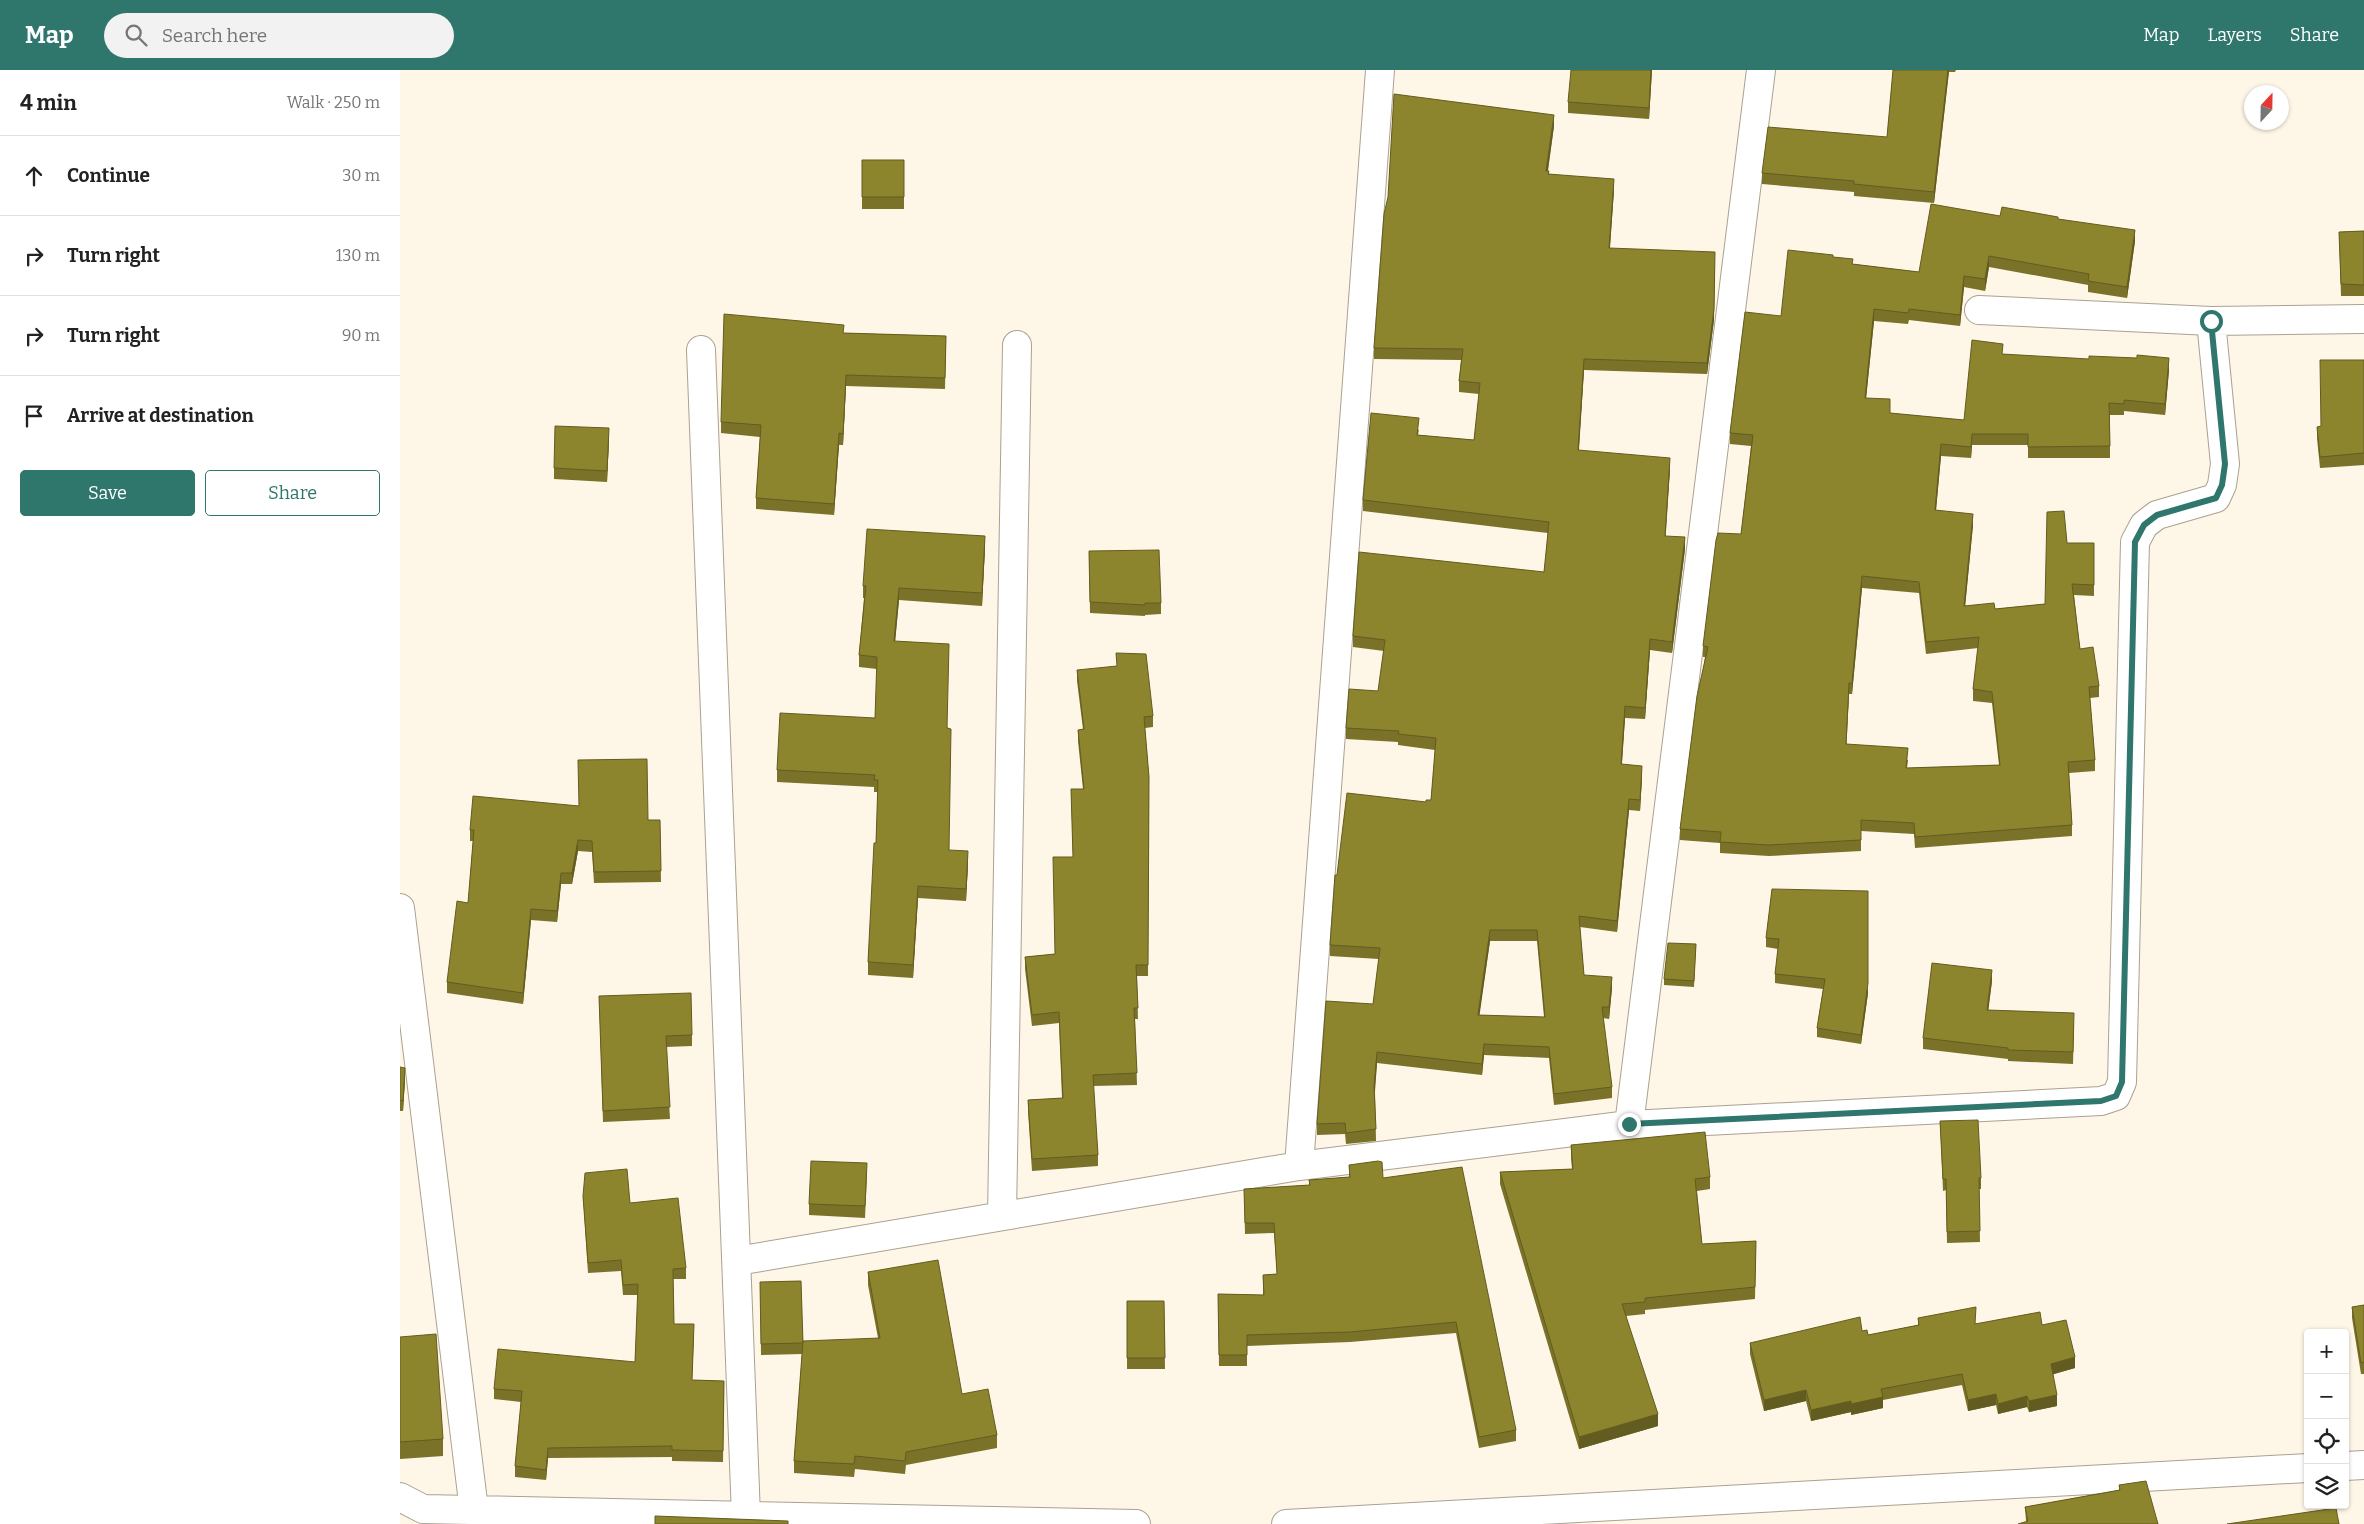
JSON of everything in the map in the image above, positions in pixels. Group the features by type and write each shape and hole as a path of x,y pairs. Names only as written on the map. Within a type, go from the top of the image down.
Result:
{"street":[{"path":"1299,1166 1380,70"},
{"path":"1629,1124 1760,70"},
{"path":"1979,310 2211,321 2364,319"},
{"path":"737,1261 1299,1166 1629,1124 2101,1101 2116,1096 2122,1082 2135,542 2144,525 2157,515 2216,498 2222,485 2225,464 2211,321"},
{"path":"1002,1216 1017,344"},
{"path":"701,350 746,1516"},
{"path":"400,908 474,1510"},
{"path":"2349,1466 2364,1465"},
{"path":"1286,1524 2304,1468"},
{"path":"400,1497 423,1509 1136,1524"}],"building":[{"path":"1571,70 1651,70 1649,108 1568,102"},
{"path":"1893,70 1948,70 1934,192 1854,184 1854,181 1762,173 1768,127 1887,137"},
{"path":"1394,94 1554,115 1546,171 1549,171 1548,174 1614,179 1609,248 1715,252 1714,309 1707,363 1584,359 1578,450 1670,458 1665,536 1685,537 1672,642 1650,639 1645,708 1625,706 1621,764 1642,766 1640,800 1629,799 1617,921 1579,916 1584,975 1612,977 1609,1007 1602,1007 1612,1087 1554,1094 1549,1047 1484,1044 1482,1064 1377,1052 1374,1086 1376,1129 1346,1133 1345,1123 1317,1124 1326,1001 1373,1004 1380,948 1330,945 1335,875 1337,875 1347,793 1426,802 1426,800 1431,800 1436,738 1398,734 1399,731 1346,728 1349,689 1378,691 1385,640 1353,636 1359,552 1544,572 1549,522 1363,500 1371,413 1419,418 1417,435 1474,440 1480,383 1459,381 1463,349 1374,348 1384,214 1388,197","holes":["1490,930 1537,930 1545,1017 1478,1015"]},
{"path":"862,160 904,160 904,197 862,197"},
{"path":"1931,204 2000,216 2002,207 2058,217 2058,219 2135,230 2127,287 2088,281 2089,274 1989,256 1985,279 1964,276 1960,315 1909,309 1908,313 1874,309 1865,398 1890,399 1890,413 1964,420 1972,340 2003,344 2002,354 2089,359 2089,356 2137,358 2137,355 2169,358 2165,404 2124,400 2124,404 2109,403 2110,446 2028,447 2028,434 1972,434 1971,447 1941,444 1935,510 1973,514 1964,606 1994,603 1995,609 2045,604 2047,512 2064,511 2067,543 2094,543 2094,585 2072,584 2080,649 2093,647 2099,686 2089,687 2095,760 2068,762 2072,825 1915,837 1914,823 1861,820 1861,840 1769,845 1720,842 1721,832 1680,829 1697,696 1708,647 1703,646 1716,540 1718,533 1741,534 1753,435 1730,433 1745,312 1781,316 1788,250 1853,259 1852,264 1919,272","holes":["1862,576 1919,582 1926,642 1979,637 1973,689 1992,692 2000,765 1906,768 1908,748 1846,744 1849,683 1852,683"]},
{"path":"2364,231 2364,285 2341,284 2339,232"},
{"path":"724,314 844,325 843,333 946,336 945,378 846,375 843,434 839,433 834,504 756,498 761,425 721,422"},
{"path":"2320,360 2364,360 2364,453 2320,457 2317,427 2321,426"},
{"path":"555,426 609,428 607,471 554,468"},
{"path":"867,529 985,536 982,593 899,588 894,641 949,644 947,728 951,729 949,850 968,851 966,889 918,886 913,965 868,962 874,843 876,843 878,780 874,780 875,775 777,770 780,713 875,718 877,657 859,655 866,586 863,586"},
{"path":"1159,550 1161,603 1145,603 1145,605 1090,602 1089,551"},
{"path":"1116,653 1146,654 1153,716 1144,717 1149,777 1148,965 1136,965 1138,1008 1134,1008 1137,1073 1093,1075 1098,1155 1032,1159 1028,1100 1063,1098 1059,1012 1032,1015 1025,957 1055,954 1053,857 1073,857 1071,789 1084,789 1078,730 1084,729 1077,670 1117,666"},
{"path":"647,759 648,820 660,820 661,871 594,872 592,841 578,840 572,873 561,873 557,911 531,909 523,993 447,982 457,901 468,903 474,830 470,830 473,796 579,806 578,760"},
{"path":"1772,889 1868,891 1868,983 1861,1035 1817,1028 1825,979 1775,974 1779,939 1766,938"},
{"path":"1668,943 1696,944 1694,981 1664,979"},
{"path":"1932,963 1992,970 1987,1010 2074,1013 2073,1052 2008,1050 2008,1048 1923,1038"},
{"path":"691,993 692,1035 666,1036 670,1107 603,1111 599,996"},
{"path":"400,1067 405,1068 403,1101 400,1100"},
{"path":"1978,1120 1981,1178 1979,1178 1980,1231 1947,1232 1946,1179 1943,1179 1940,1121"},
{"path":"1705,1132 1710,1177 1695,1179 1702,1244 1756,1241 1755,1287 1645,1298 1645,1302 1622,1304 1658,1414 1579,1437 1500,1172 1573,1169 1571,1145"},
{"path":"811,1161 867,1163 865,1206 809,1204"},
{"path":"1382,1162 1383,1178 1462,1167 1516,1430 1479,1437 1456,1322 1350,1332 1247,1335 1247,1355 1219,1355 1218,1294 1264,1295 1263,1275 1277,1274 1274,1223 1245,1223 1244,1189 1310,1185 1309,1180 1350,1177 1349,1165"},
{"path":"627,1169 630,1203 678,1198 686,1268 673,1269 674,1324 694,1324 692,1380 724,1381 723,1451 672,1450 672,1446 548,1448 546,1470 515,1466 522,1391 494,1389 498,1349 635,1362 638,1284 623,1285 621,1260 588,1263 583,1196 585,1173"},
{"path":"938,1260 962,1394 988,1389 997,1435 906,1452 905,1461 855,1456 854,1464 794,1461 803,1341 880,1338 868,1272"},
{"path":"801,1281 803,1343 761,1344 760,1282"},
{"path":"1127,1301 1164,1301 1165,1358 1127,1358"},
{"path":"2364,1305 2364,1362 2361,1363 2352,1307"},
{"path":"1976,1307 1975,1324 2040,1312 2042,1325 2066,1320 2075,1357 2051,1364 2057,1395 2029,1401 2027,1396 1998,1404 1996,1394 1968,1400 1962,1374 1881,1389 1883,1397 1851,1404 1851,1401 1811,1410 1806,1390 1764,1400 1750,1343 1860,1317 1862,1331 1867,1330 1868,1335 1919,1325 1918,1318"},
{"path":"436,1334 443,1439 400,1442 400,1337"},
{"path":"2146,1481 2158,1524 2018,1524 2028,1521 2025,1507 2120,1490 2119,1485"},
{"path":"2336,1509 2339,1524 2227,1524"},
{"path":"655,1516 788,1521 788,1524 655,1524"}],"route":[{"path":"1629,1124 2101,1101 2116,1096 2122,1082 2135,542 2144,525 2157,515 2216,498 2222,485 2225,464 2211,321"}]}
